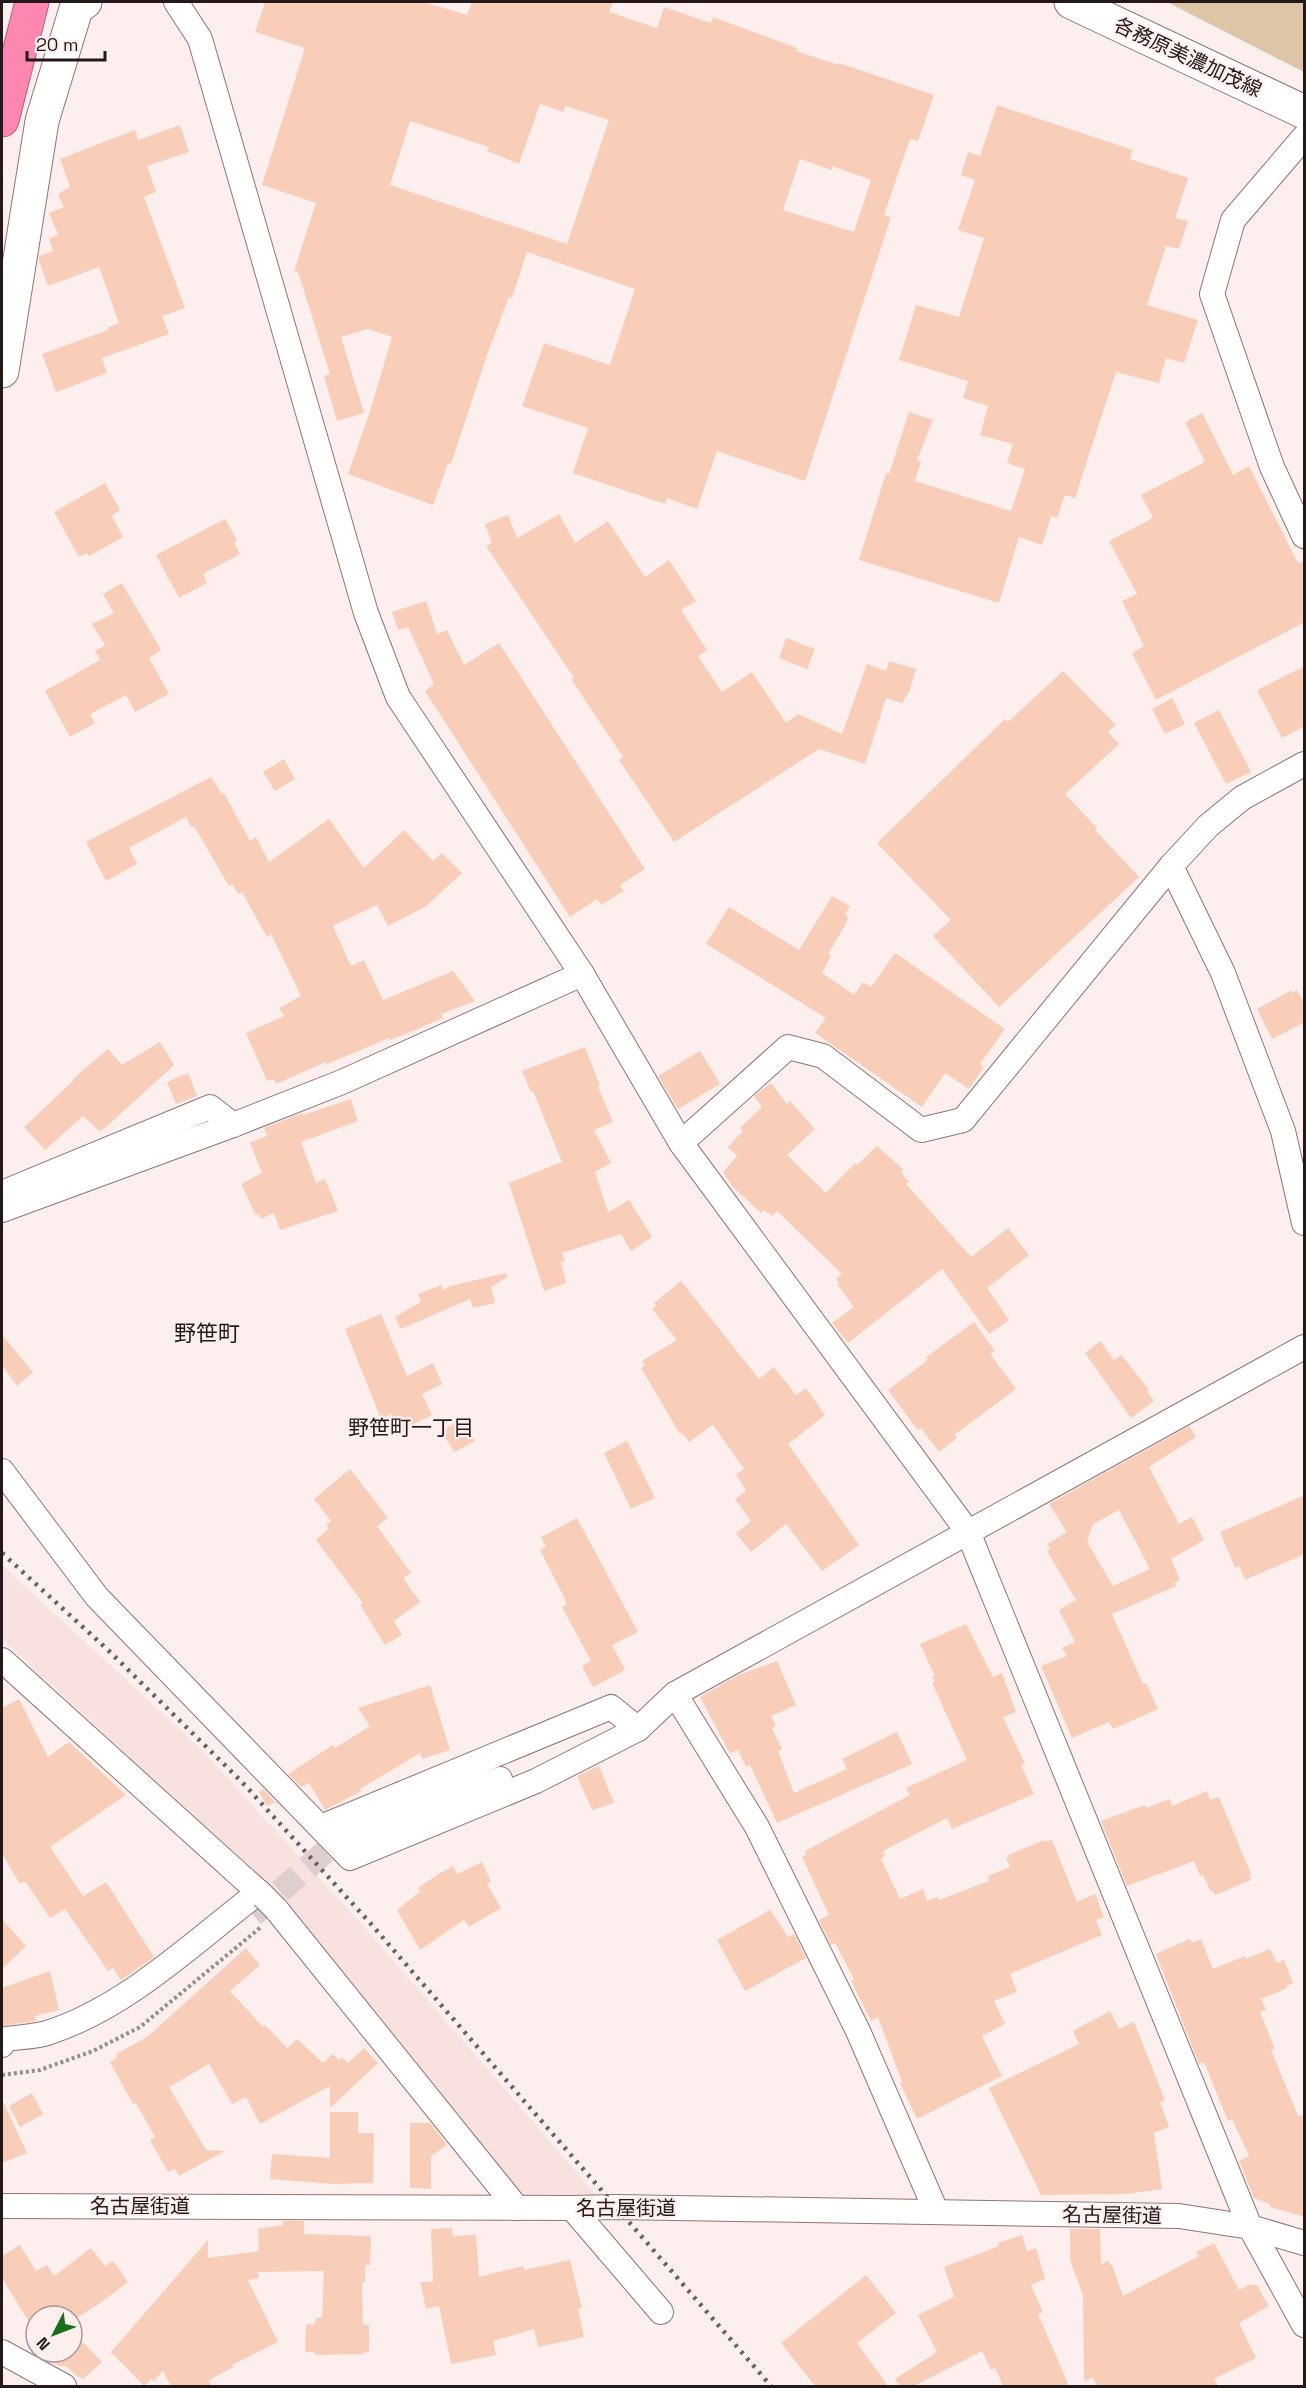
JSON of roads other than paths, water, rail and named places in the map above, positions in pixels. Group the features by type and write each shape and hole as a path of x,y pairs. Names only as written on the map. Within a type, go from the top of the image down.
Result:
{"highway":[{"path":"2,120 32,2"}],"street":[{"path":"2,371 42,121 76,9 85,2"},
{"path":"176,2 200,39 366,613 398,697 582,974 681,1143 968,1532 1250,2227 1305,2325"},
{"name":"各務原美濃加茂線","path":"1071,2 1305,112"},
{"path":"1305,137 1233,220 1212,294 1272,467 1305,536"},
{"path":"681,1143 788,1047 823,1056 921,1130 963,1120 1171,867 1208,826 1242,798 1305,764"},
{"path":"1171,867 1223,973 1279,1120 1305,1223"},
{"path":"2,1210 233,1125 342,1082 582,974"},
{"path":"2,1193 210,1107 233,1125"},
{"path":"2,1471 97,1597 331,1832 350,1858 536,1781 638,1729 675,1694 1305,1347"},
{"path":"2,1660 262,1903 517,2208"},
{"path":"675,1694 757,1827 858,2031 936,2211"},
{"path":"331,1832 611,1707 638,1729"},
{"path":"2,2045 6,2039 45,2033 92,2015 262,1903"},
{"path":"2,2060 91,2029 134,2004 262,1903"},
{"name":"名古屋街道","path":"2,2206 615,2207 1179,2217 1250,2227 1305,2243"},
{"path":"572,2208 661,2312"},
{"path":"2,2352 64,2386"}],"tunnel":[{"path":"253,1915 341,1838"}],"railway":[{"path":"2,1553 109,1651 242,1782 371,1924 771,2386"}],"district":[{"name":"野笹町","path":"207,1333"},
{"name":"野笹町一丁目","path":"411,1428"}]}
